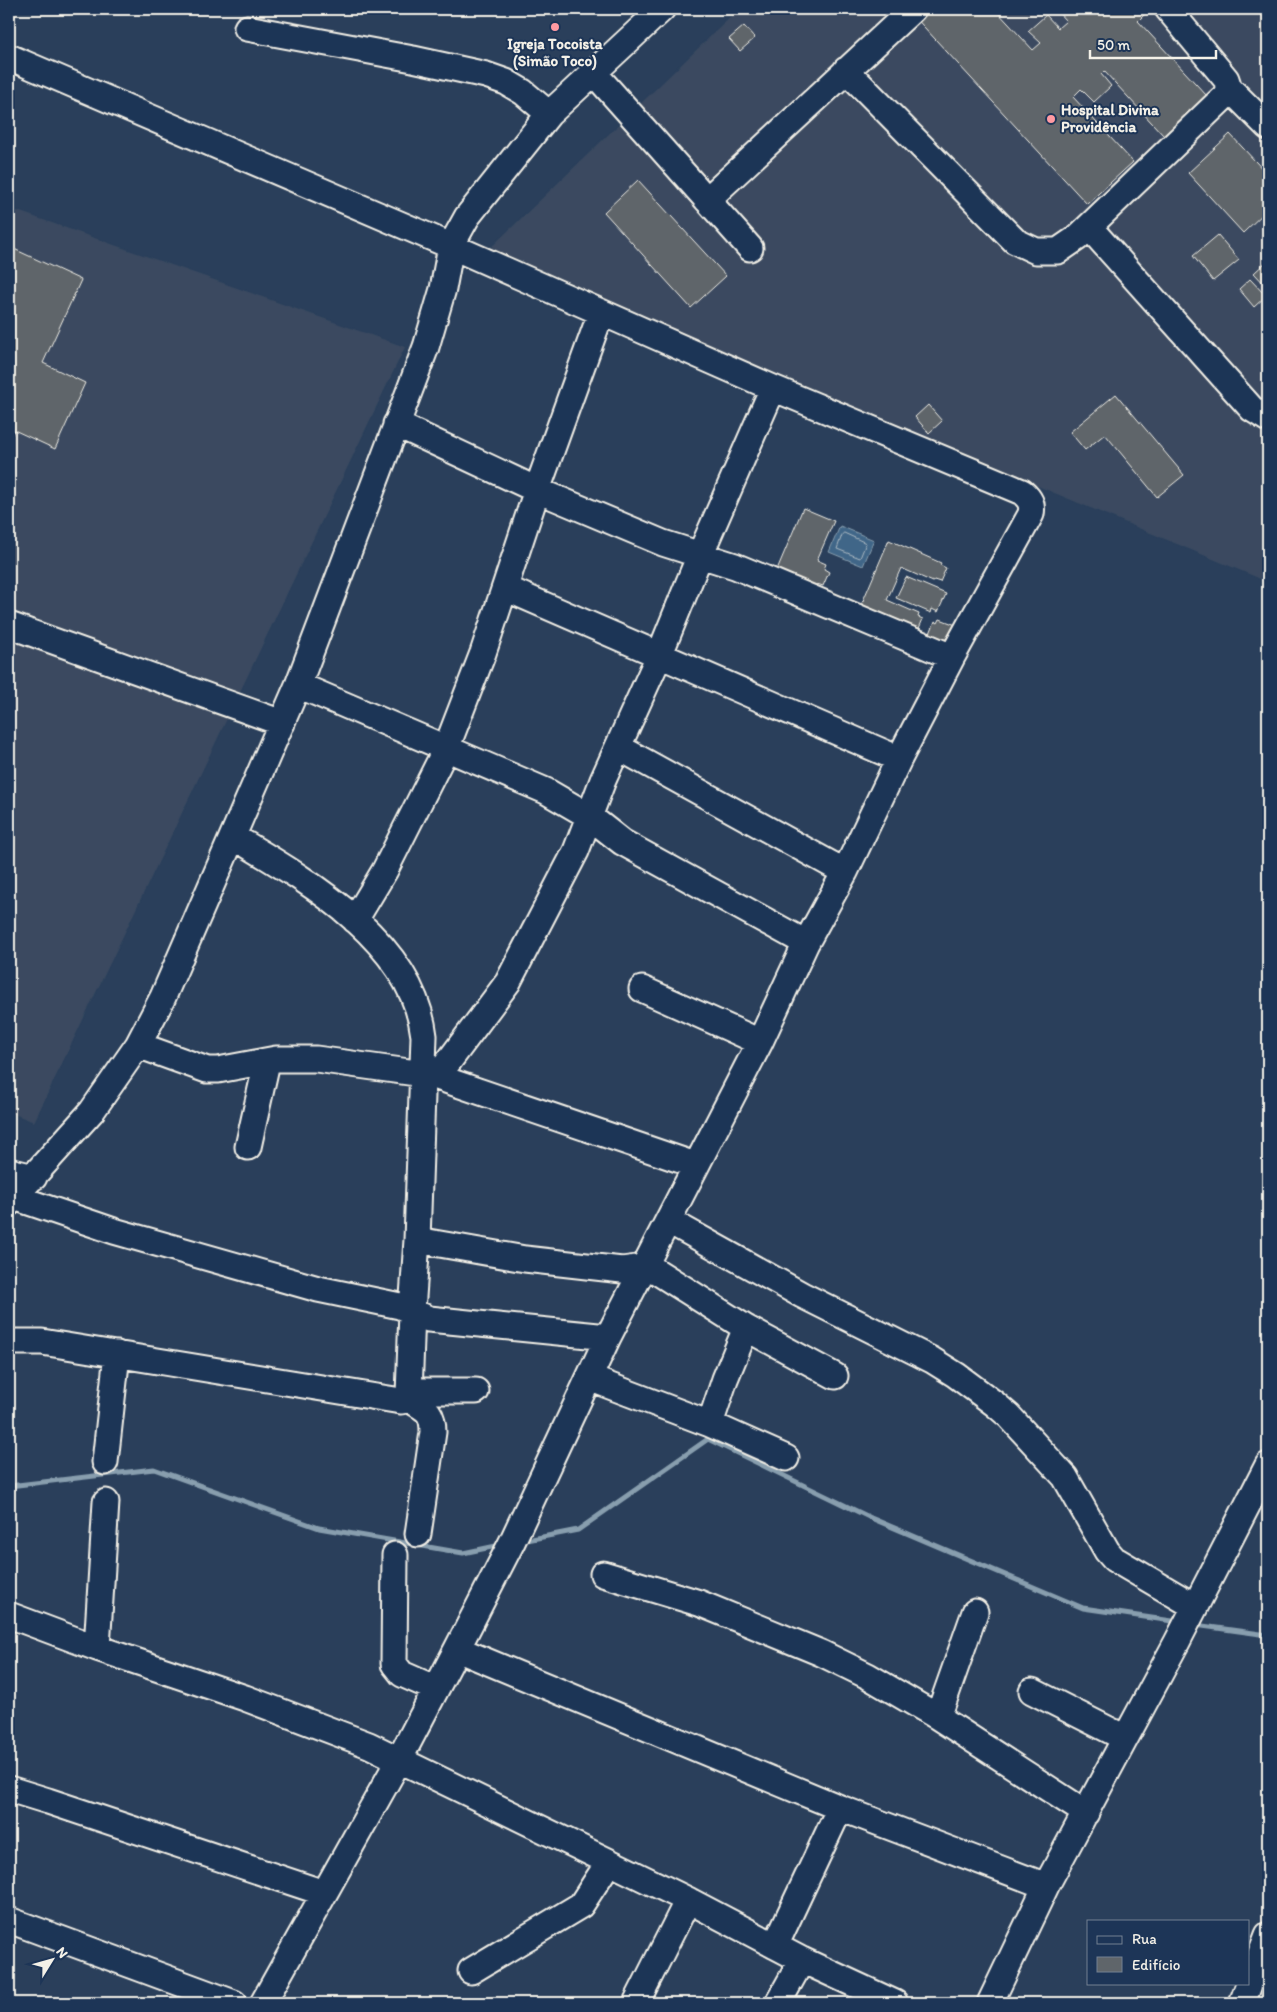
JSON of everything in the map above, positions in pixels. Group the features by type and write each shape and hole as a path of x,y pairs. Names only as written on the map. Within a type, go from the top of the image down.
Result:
{"street":[{"path":"608,1337 429,1319 400,1306 318,1289 12,1200 92,1112 138,1045 180,961 298,685 426,347 443,289 451,246 468,217 549,114 662,9"},
{"path":"707,200 912,9"},
{"path":"1168,9 1226,79 1230,88 1268,127"},
{"path":"247,28 486,74 506,82 522,92 549,114"},
{"path":"9,57 451,246 773,388 1022,492 1029,498 1033,506 1031,514 952,657 899,759 845,872 806,943 760,1042 608,1337 490,1586 399,1760 263,2003"},
{"path":"846,70 1015,241 1036,251 1058,251 1077,238 1225,96 1230,88"},
{"path":"594,73 750,248"},
{"path":"1088,227 1252,409 1268,419"},
{"path":"355,920 385,870 446,749 483,653 537,490 601,313"},
{"path":"430,1075 499,996 518,965 576,851 603,780 659,656 700,555 773,388"},
{"path":"396,424 537,490 663,543 735,566 952,657"},
{"path":"505,588 899,759"},
{"path":"9,625 282,723"},
{"path":"298,685 546,791 589,816 622,842 806,943"},
{"path":"618,747 845,872"},
{"path":"234,837 288,870 340,906 355,920 389,956 416,1002 423,1022 430,1075 412,1311 409,1395"},
{"path":"642,989 760,1042"},
{"path":"138,1045 207,1070 297,1058 333,1060 430,1075 695,1165"},
{"path":"248,1147 267,1062"},
{"path":"9,1171 34,1177"},
{"path":"669,1221 802,1294 932,1360 964,1381 1009,1416 1052,1462 1065,1478 1107,1551 1114,1559 1193,1609"},
{"path":"417,1240 525,1259 622,1270 644,1267 665,1275 746,1328 835,1376"},
{"path":"710,1424 725,1379 746,1328"},
{"path":"9,1342 42,1342 401,1401 409,1395 476,1392"},
{"path":"105,1462 117,1354"},
{"path":"589,1378 710,1424 786,1458"},
{"path":"409,1395 433,1419 433,1432 418,1534"},
{"path":"990,2003 1046,1886 1177,1642 1268,1465"},
{"path":"97,1648 106,1502"},
{"path":"395,1555 394,1664 402,1674 436,1689"},
{"path":"603,1574 699,1603 821,1653 868,1676 938,1717 1086,1813"},
{"path":"938,1717 975,1612"},
{"path":"9,1615 97,1648 254,1701 355,1739 688,1900 802,1960 895,2003"},
{"path":"457,1650 840,1808 1046,1886"},
{"path":"1032,1690 1125,1738"},
{"path":"9,1789 324,1893"},
{"path":"775,1946 840,1808"},
{"path":"471,1971 581,1905 609,1862"},
{"path":"636,2003 688,1900"},
{"path":"9,1920 234,2003"},
{"path":"1250,1982 1268,1935"},
{"path":"778,2003 802,1960"},
{"path":"1242,2003 1249,1984"}],"shaded area":[{"path":"739,9 1268,9 1268,582 483,255"},
{"path":"9,208 405,347 34,1122 9,1112"}],"water":[{"path":"840,526 874,540 863,566 829,552"}],"building":[{"name":"Hospital Divina Providência","path":"918,9 995,9 1033,50 1041,43 1028,31 1046,15 1058,28 1066,21 1055,9 1150,9 1138,21 1207,96 1164,136 1104,71 1101,74 1111,86 1094,102 1081,89 1073,97 1133,162 1087,204 912,14"},
{"path":"744,26 755,38 740,51 729,39"},
{"path":"1230,134 1268,175 1268,209 1243,233 1188,173"},
{"path":"638,180 726,276 691,308 604,212"},
{"path":"1218,235 1239,260 1213,281 1193,256"},
{"path":"14,249 81,280 43,363 85,383 55,449 14,430 9,441 9,261"},
{"path":"1268,260 1268,288 1254,273"},
{"path":"1250,279 1266,296 1254,307 1239,289"},
{"path":"1116,394 1184,475 1157,497 1105,434 1085,450 1070,432"},
{"path":"928,405 942,421 929,433 915,417"},
{"path":"803,508 834,521 817,560 826,564 824,569 829,572 823,586 817,584 815,589 776,572"},
{"path":"889,540 941,563 940,565 946,568 940,582 934,580 933,582 901,568 887,600 919,614 918,617 923,619 917,633 859,610"},
{"path":"906,577 946,594 938,612 932,609 931,613 896,598"},
{"path":"940,619 956,625 950,651 927,641 935,621 938,623"}],"waterway":[{"path":"522,1541 578,1530 708,1439 871,1518 1083,1608 1179,1622"},
{"path":"9,1486 154,1469 319,1528 463,1553 501,1545"},
{"path":"1195,1625 1268,1635"}],"place":[{"name":"Igreja Tocoista (Simão Toco)","path":"555,27"},
{"name":"Hospital Divina Providência","path":"1051,119"}]}
